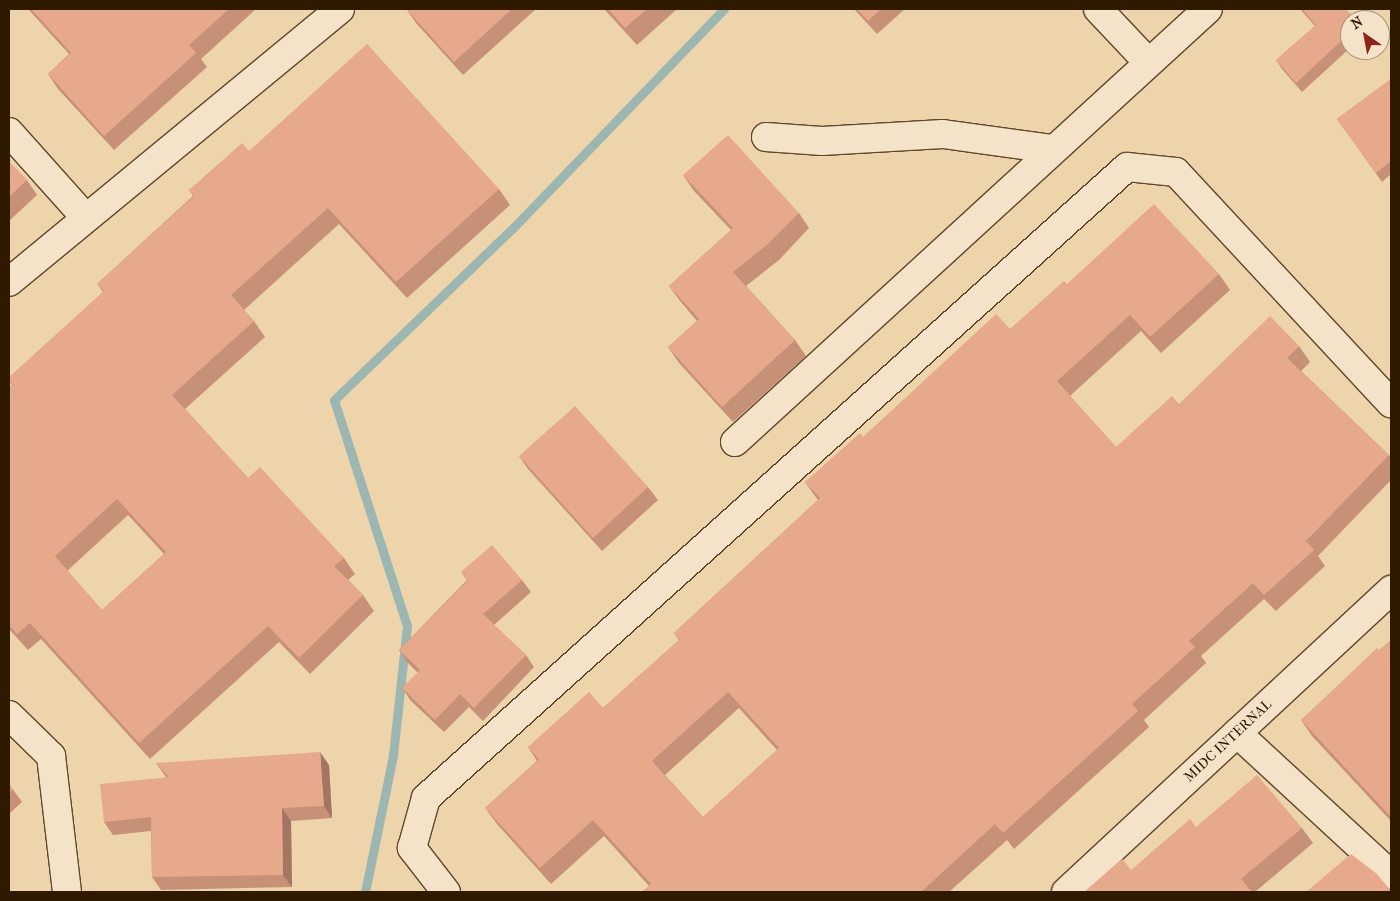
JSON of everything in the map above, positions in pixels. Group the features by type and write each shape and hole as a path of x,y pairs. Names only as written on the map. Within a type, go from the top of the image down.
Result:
{"street":[{"path":"9,282 340,9"},
{"path":"1098,9 1148,62"},
{"path":"735,442 1208,9"},
{"path":"9,132 86,218"},
{"path":"766,137 822,140 943,134 1053,149"},
{"path":"446,892 412,848 426,798 1127,167 1176,172 1391,404"},
{"name":"MIDC INTERNAL","path":"1066,892 1391,590"},
{"path":"9,715 51,756 67,892"},
{"path":"1236,733 1391,876"}],"building":[{"path":"31,9 229,9 189,45 196,53 104,136 48,74 71,53"},
{"path":"408,9 512,9 454,62"},
{"path":"608,9 647,9 625,28"},
{"path":"857,9 881,9 868,21"},
{"path":"1302,9 1347,10 1340,10 1340,42 1296,83 1276,60 1316,25"},
{"path":"367,44 499,189 396,282 328,208 231,295 254,321 172,395 248,478 260,467 344,558 334,566 363,595 299,658 268,626 139,743 30,623 17,634 9,625 9,388 13,384 9,377 104,291 97,284 194,196 189,190 242,143 249,151","holes":["117,499 166,552 102,610 55,556"]},
{"path":"1391,79 1391,161 1376,173 1337,119"},
{"path":"728,135 799,213 768,244 733,272 795,340 722,407 668,347 699,319 669,286 733,228 683,175"},
{"path":"9,162 27,180 9,197"},
{"path":"1154,204 1219,274 1150,337 1130,315 1057,381 1116,447 1172,396 1179,404 1270,316 1299,346 1287,358 1389,455 1306,541 1314,550 1264,595 1253,583 1189,641 1195,647 1132,704 1138,711 1003,833 995,824 921,892 642,892 651,884 593,820 540,868 485,808 539,760 528,747 589,692 603,708 680,639 674,633 820,498 805,482 860,433 863,437 996,314 1010,329 1064,281 1067,284","holes":["728,692 779,748 703,817 652,761"]},
{"path":"575,406 648,487 593,538 519,456"},
{"path":"492,545 522,580 483,614 526,655 474,708 460,694 435,720 402,688 420,670 399,650 468,580 461,572"},
{"path":"1391,640 1391,817 1301,720 1377,648 1379,650"},
{"path":"320,752 324,806 282,808 283,875 152,877 151,817 104,822 100,784 169,777 156,763"},
{"path":"1257,775 1302,828 1241,879 1252,892 1084,892 1122,859 1131,870 1190,819 1196,827"},
{"path":"9,784 13,789 9,793"},
{"path":"1351,854 1377,874 1391,892 1306,892"}],"waterway":[{"path":"365,892 393,755 407,626 334,400 512,229 724,9"}]}
